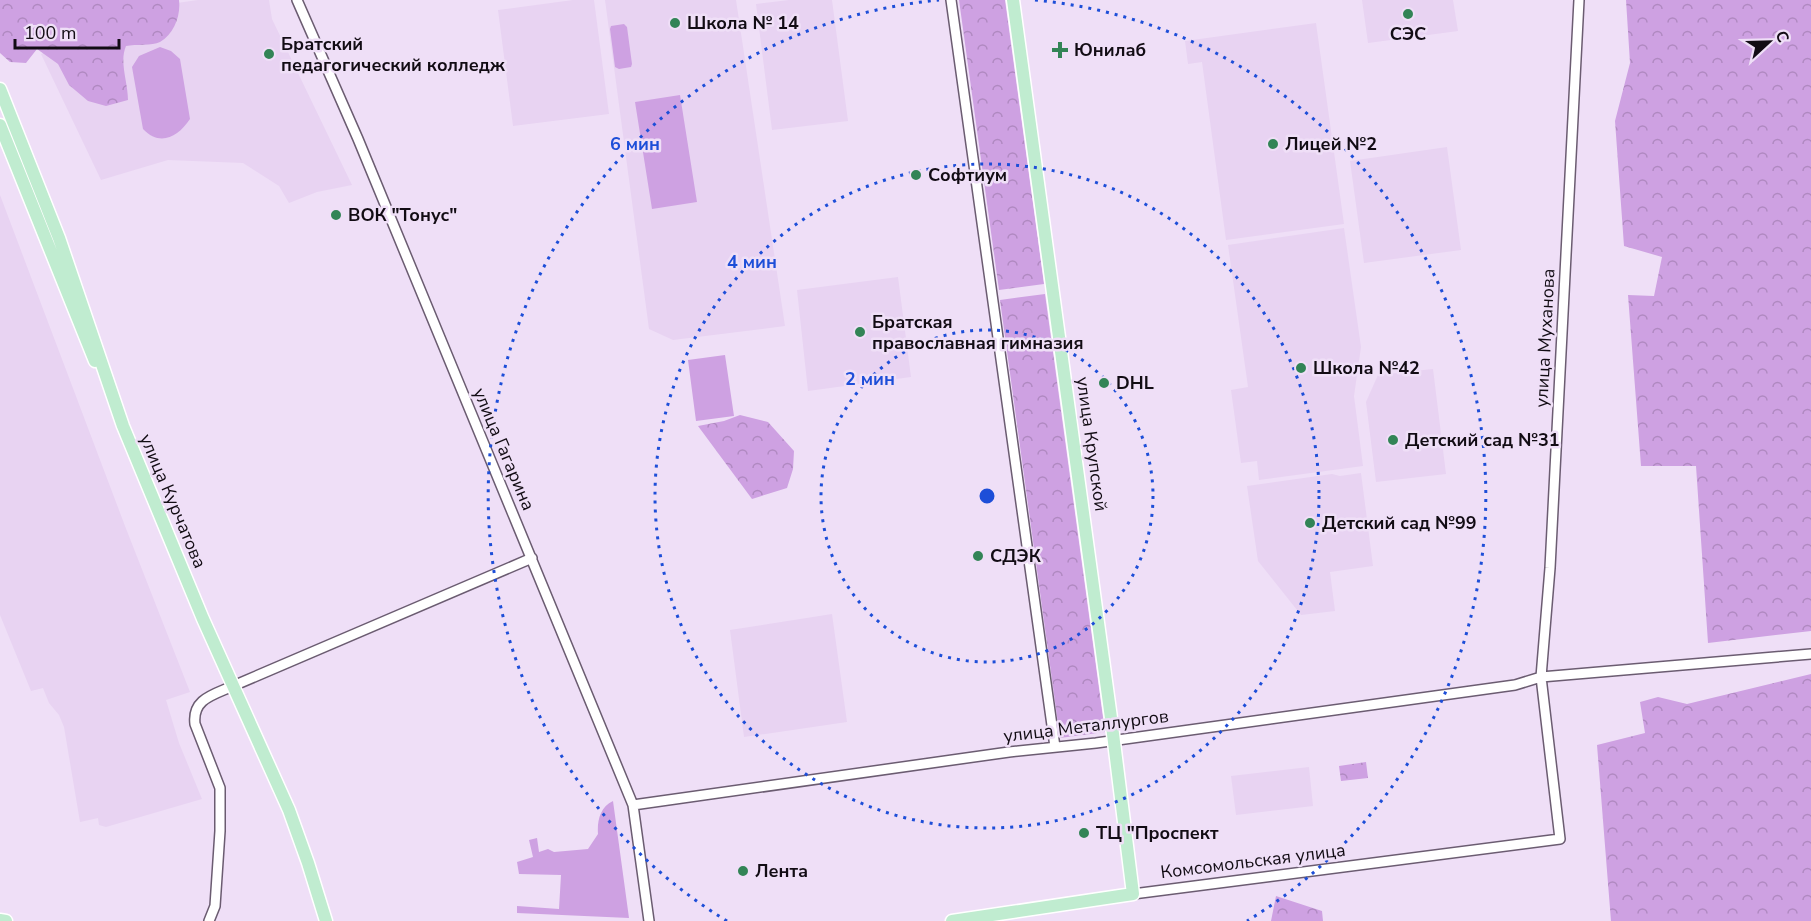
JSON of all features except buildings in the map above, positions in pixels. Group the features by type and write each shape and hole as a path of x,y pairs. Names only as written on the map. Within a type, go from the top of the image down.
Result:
{"main road":[{"name":"улица Крупской","path":"1013,0 1133,894"},
{"name":"улица Курчатова","path":"0,89 45,199 88,318 123,426 233,686 289,810 326,921"},
{"path":"0,125 82,331 123,426"},
{"path":"32,204 45,199"},
{"name":"Комсомольская улица","path":"952,921 1019,917 1133,894"},
{"path":"0,920 6,921"}],"street":[{"name":"улица Гагарина","path":"297,0 358,139 633,805 649,921"},
{"path":"951,0 1055,747"},
{"name":"улица Муханова","path":"1560,839 1541,678 1549,577 1579,0"},
{"path":"209,921 215,906 220,831 220,788 195,724 193,713 197,706 207,698 233,686 532,558"},
{"name":"улица Металлургов","path":"633,805 1009,752 1114,741 1515,685 1541,678 1811,654"},
{"name":"Комсомольская улица","path":"1133,894 1560,839"}],"shaded area":[{"path":"198,0 269,0 272,19 352,185 317,192 289,203 279,186 243,163 168,160 101,180 41,54 156,6"},
{"path":"573,0 594,0 609,114 513,126 498,10"},
{"path":"605,0 736,0 785,326 673,340 649,329"},
{"path":"789,0 832,0 848,121 772,130 756,4"},
{"path":"1362,0 1453,0 1458,31 1368,43"},
{"name":"Лицей №2","path":"1316,23 1344,224 1226,240 1202,62 1188,64 1185,41"},
{"path":"1447,147 1461,250 1364,263 1350,161"},
{"path":"0,195 190,692 166,700 179,743 202,799 106,827 99,825 98,818 80,822 64,727 59,715 49,703 43,688 31,691 0,615"},
{"name":"Школа №42","path":"1344,228 1361,347 1354,396 1363,466 1259,480 1257,461 1241,463 1231,390 1248,387 1228,245"},
{"path":"898,277 911,377 808,391 797,290"},
{"path":"1433,369 1446,474 1376,482 1366,402 1378,375"},
{"name":"Детский сад №99","path":"1361,473 1373,566 1330,572 1335,611 1301,615 1258,561 1247,486 1332,474 1340,476"},
{"path":"832,614 847,722 744,737 730,630"},
{"path":"1309,767 1313,806 1236,815 1231,776"}],"green space":[{"path":"0,0 179,0 179,6 178,18 165,39 153,44 126,46 123,59 128,100 106,106 88,101 69,85 58,64 37,49 26,63 10,62 0,53"},
{"path":"959,0 1005,0 1044,284 999,290"},
{"path":"1626,0 1811,0 1811,631 1708,643 1696,466 1641,466 1628,295 1654,296 1662,257 1624,246 1615,121 1630,63"},
{"path":"624,24 627,27 632,64 631,67 619,69 615,67 610,29 611,26"},
{"path":"160,47 171,51 180,59 190,119 180,131 168,138 156,138 143,129 132,67 139,56"},
{"path":"680,95 697,202 652,209 635,102"},
{"path":"1045,294 1105,732 1060,738 1000,300"},
{"path":"725,355 734,416 696,421 688,360"},
{"path":"740,415 768,422 794,451 793,469 787,488 752,499 698,426"},
{"path":"1811,674 1811,921 1611,921 1597,745 1645,733 1640,702 1658,697 1687,704"},
{"path":"1366,762 1368,778 1341,781 1339,766"},
{"path":"613,801 629,918 517,913 517,906 559,909 561,875 519,874 517,862 533,857 529,840 537,838 539,852 548,849 554,852 588,849 598,834 602,811"},
{"path":"1276,896 1322,911 1323,921 1271,921"}],"place":[{"name":"СЭС","path":"1408,14"},
{"name":"Школа № 14","path":"675,23"},
{"name":"Юнилаб","path":"1060,50"},
{"name":"Братский педагогический колледж","path":"269,54"},
{"name":"Лицей №2","path":"1273,144"},
{"name":"Софтиум","path":"916,175"},
{"name":"ВОК \"Тонус\"","path":"336,215"},
{"name":"Братская православная гимназия","path":"860,332"},
{"name":"Школа №42","path":"1301,368"},
{"name":"DHL","path":"1104,383"},
{"name":"Детский сад №31","path":"1393,440"},
{"name":"Детский сад №99","path":"1310,523"},
{"name":"СДЭК","path":"978,556"},
{"name":"ТЦ \"Проспект","path":"1084,833"},
{"name":"Лента","path":"743,871"}]}
